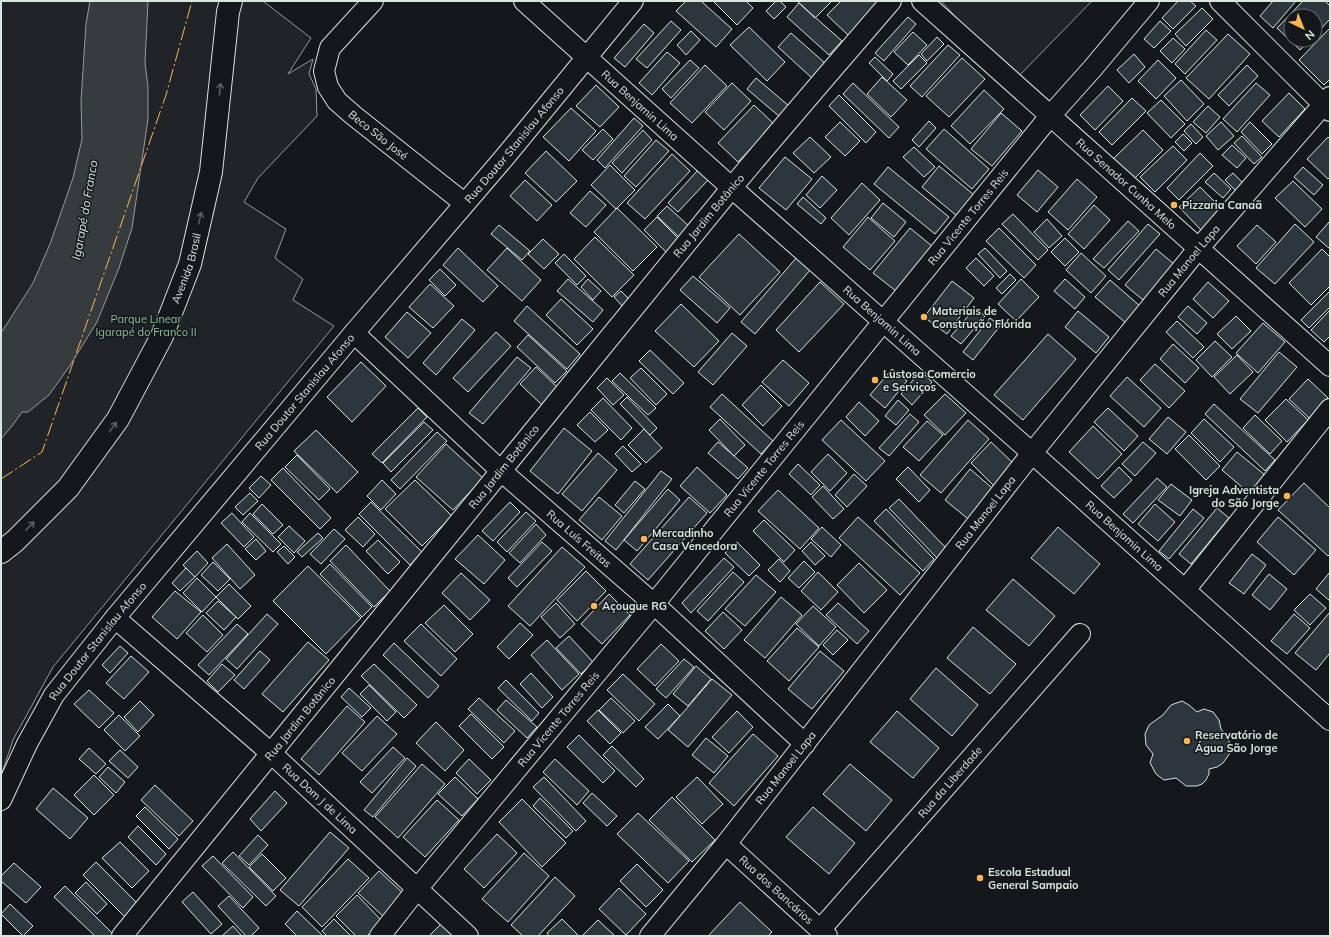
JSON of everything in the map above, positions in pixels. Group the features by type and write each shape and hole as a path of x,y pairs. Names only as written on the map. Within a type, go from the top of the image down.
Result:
{"highway":[{"name":"Avenida Brasil","path":"1,552 15,541 68,488 118,419 162,336 190,264 211,172 231,1"}],"street":[{"name":"Beco São José","path":"373,1 330,48 324,72 328,87 337,101 353,115 464,203"},
{"name":"Rua Benjamin Lima","path":"524,1 1330,720"},
{"name":"Rua Doutor Stanislau Afonso","path":"1,800 27,744 54,695 115,618 354,333 504,158 586,57 634,1"},
{"name":"Rua Jardim Botânico","path":"122,936 272,754 500,470 732,188 891,1"},
{"name":"Rua Senador Cunha Melo","path":"922,1 1330,366"},
{"name":"Rua Vicente Torres Reis","path":"380,936 654,604 1050,116 1149,1"},
{"path":"1220,1 1328,104"},
{"name":"Rua Manoel Lapa","path":"650,936 726,844 1032,453 1198,249 1328,104"},
{"name":"Rua Luís Freitas","path":"354,333 500,470 654,604 805,744"},
{"path":"1185,590 1330,409"},
{"name":"Rua Dom J de Lima","path":"115,618 272,754 468,936"},
{"name":"Rua da Liberdade","path":"824,933 1080,634"},
{"name":"Rua dos Bancários","path":"726,844 824,933"}],"green space":[{"name":"Parque Linear Igarapé do Franco II","path":"1,1 263,1 311,38 288,74 313,59 309,74 316,89 317,116 258,178 244,202 286,229 275,258 303,279 293,300 334,326 53,667 13,740 1,776"},
{"path":"941,1 1092,1 1014,81"}],"water":[{"name":"Igarapé do Franco","path":"90,1 148,1 145,63 148,87 148,119 132,228 119,268 97,322 69,367 49,395 28,412 22,412 1,439 1,333 33,283 50,244 73,178 82,139 81,101 86,24"}],"building":[{"path":"686,1 701,1 732,29 716,47 676,11"},
{"path":"713,1 746,1 753,8 737,25"},
{"path":"776,1 780,1 786,7 774,19 766,11"},
{"path":"797,1 832,1 815,18"},
{"path":"841,1 883,1 849,36 827,15"},
{"path":"1178,1 1190,1 1196,6 1173,29 1162,18"},
{"path":"1273,1 1296,1 1290,8 1283,8 1283,16 1273,28 1260,16"},
{"path":"1303,1 1325,1 1330,6 1330,19 1323,26 1323,8 1296,8"},
{"path":"799,3 842,41 829,55 787,17"},
{"path":"1202,8 1213,19 1186,46 1175,34"},
{"path":"908,17 916,24 884,61 875,53"},
{"path":"671,21 681,30 647,68 636,59"},
{"path":"1160,21 1171,31 1154,48 1144,39"},
{"path":"1283,22 1283,34 1277,28"},
{"path":"644,24 654,33 625,67 614,58"},
{"path":"749,27 785,62 767,81 730,45"},
{"path":"1330,28 1330,79 1324,85 1299,60 1311,48 1323,48 1323,35"},
{"path":"1206,30 1217,40 1185,74 1175,64"},
{"path":"691,31 700,40 686,55 677,45"},
{"path":"913,32 927,45 908,65 894,52"},
{"path":"791,33 826,64 813,79 778,47"},
{"path":"1228,34 1250,54 1209,99 1186,78"},
{"path":"937,37 944,44 927,61 921,54"},
{"path":"1173,38 1185,49 1172,63 1160,51"},
{"path":"948,45 960,55 922,97 910,86"},
{"path":"667,52 680,63 652,95 639,83"},
{"path":"1134,54 1145,67 1129,83 1117,70"},
{"path":"919,55 927,63 901,89 893,81"},
{"path":"875,57 893,74 887,81 869,63"},
{"path":"962,58 985,79 949,117 926,96"},
{"path":"690,60 699,68 671,98 662,89"},
{"path":"1158,60 1176,78 1156,99 1138,81"},
{"path":"705,65 727,86 692,123 670,103"},
{"path":"1247,65 1258,76 1229,106 1218,95"},
{"path":"882,77 907,100 891,117 867,94"},
{"path":"756,78 789,106 780,117 747,89"},
{"path":"1181,80 1204,104 1187,121 1164,96"},
{"path":"732,83 751,101 724,130 705,112"},
{"path":"853,83 899,127 889,138 843,94"},
{"path":"1256,83 1270,95 1237,132 1223,119"},
{"path":"596,85 619,107 600,127 576,106"},
{"path":"1108,86 1123,101 1095,130 1080,115"},
{"path":"984,90 1004,109 970,144 951,126"},
{"path":"1289,93 1305,109 1279,137 1262,121"},
{"path":"839,95 876,132 866,143 829,106"},
{"path":"1132,98 1146,111 1112,145 1099,132"},
{"path":"1161,100 1185,124 1171,138 1147,113"},
{"path":"754,105 774,124 738,162 718,143"},
{"path":"1208,106 1220,117 1206,133 1193,122"},
{"path":"571,108 596,131 569,161 543,137"},
{"path":"1001,113 1022,131 992,166 971,149"},
{"path":"634,118 643,126 605,168 597,160"},
{"path":"929,121 936,128 919,147 912,140"},
{"path":"840,122 860,141 845,156 825,137"},
{"path":"1221,122 1234,136 1218,150 1206,136"},
{"path":"1250,122 1272,144 1262,154 1241,132"},
{"path":"1191,124 1203,137 1196,144 1184,131"},
{"path":"603,129 613,139 593,160 582,150"},
{"path":"944,129 989,169 972,189 926,149"},
{"path":"643,130 652,140 622,173 612,163"},
{"path":"1143,130 1163,150 1133,180 1113,159"},
{"path":"1183,134 1192,143 1184,151 1175,142"},
{"path":"1242,136 1262,157 1254,164 1234,143"},
{"path":"810,137 831,157 814,173 793,153"},
{"path":"1328,137 1330,139 1330,177 1328,179 1307,159"},
{"path":"656,140 669,151 636,187 624,176"},
{"path":"1232,145 1246,158 1237,168 1222,155"},
{"path":"1173,146 1187,160 1155,192 1140,177"},
{"path":"914,147 935,167 924,177 903,157"},
{"path":"546,151 577,181 556,202 525,173"},
{"path":"1200,153 1213,166 1179,200 1167,188"},
{"path":"672,154 690,171 645,219 627,203"},
{"path":"785,157 812,179 786,210 759,188"},
{"path":"610,165 635,190 616,209 591,185"},
{"path":"939,166 974,195 957,216 922,187"},
{"path":"888,167 949,217 935,234 874,184"},
{"path":"1303,167 1323,185 1314,195 1294,177"},
{"path":"698,170 709,179 678,212 668,203"},
{"path":"1038,170 1058,187 1037,212 1017,195"},
{"path":"1214,173 1231,189 1223,198 1205,182"},
{"path":"1233,173 1244,184 1236,191 1225,180"},
{"path":"822,176 837,190 820,208 806,195"},
{"path":"1077,179 1097,197 1068,230 1048,212"},
{"path":"525,180 552,205 537,221 510,196"},
{"path":"1293,181 1322,209 1305,227 1275,198"},
{"path":"862,183 880,200 849,235 831,218"},
{"path":"1200,187 1222,209 1201,230 1179,207"},
{"path":"590,191 606,205 586,227 570,213"},
{"path":"803,197 826,218 821,224 797,204"},
{"path":"883,203 906,222 894,237 871,218"},
{"path":"1094,205 1110,220 1084,249 1068,234"},
{"path":"667,206 691,228 681,239 657,216"},
{"path":"617,208 657,247 633,271 594,232"},
{"path":"1013,214 1048,250 1038,260 1002,224"},
{"path":"657,217 679,239 666,252 644,230"},
{"path":"868,217 895,241 870,270 843,247"},
{"path":"1047,219 1062,236 1049,248 1034,232"},
{"path":"1128,221 1139,231 1104,268 1093,259"},
{"path":"1330,221 1330,249 1316,237"},
{"path":"1148,224 1160,234 1119,280 1108,270"},
{"path":"1295,224 1314,242 1275,284 1256,268"},
{"path":"499,225 530,251 522,260 491,234"},
{"path":"1257,225 1276,242 1256,264 1237,246"},
{"path":"910,228 932,246 896,291 873,273"},
{"path":"999,228 1036,265 1024,278 986,241"},
{"path":"739,234 780,272 740,315 699,277"},
{"path":"595,237 634,275 612,297 574,259"},
{"path":"1065,238 1079,252 1065,266 1051,252"},
{"path":"543,239 559,254 544,269 528,254"},
{"path":"458,248 498,286 483,302 443,265"},
{"path":"507,248 541,280 522,301 487,270"},
{"path":"985,248 1007,271 1000,278 978,254"},
{"path":"1156,249 1174,264 1143,300 1125,285"},
{"path":"1322,249 1330,257 1330,286 1311,305 1289,283"},
{"path":"1081,253 1106,276 1091,293 1066,270"},
{"path":"564,254 586,276 577,285 555,263"},
{"path":"797,257 811,269 755,334 741,322"},
{"path":"976,258 994,276 984,286 966,268"},
{"path":"440,269 456,285 445,296 429,280"},
{"path":"1010,274 1016,280 1002,294 996,288"},
{"path":"693,276 730,308 717,323 680,290"},
{"path":"568,279 603,310 593,322 557,291"},
{"path":"588,279 601,291 593,300 581,287"},
{"path":"1021,279 1039,297 1016,321 998,304"},
{"path":"1065,279 1085,297 1075,309 1054,291"},
{"path":"1110,280 1140,306 1126,323 1095,297"},
{"path":"952,281 974,298 947,334 924,317"},
{"path":"820,282 844,304 799,352 776,330"},
{"path":"1208,282 1229,301 1213,318 1193,299"},
{"path":"430,284 454,306 433,328 409,307"},
{"path":"621,291 632,302 625,309 614,297"},
{"path":"1330,291 1330,307 1309,328 1301,320"},
{"path":"561,299 593,329 577,345 546,315"},
{"path":"681,304 719,341 694,367 655,331"},
{"path":"527,306 580,354 567,369 514,321"},
{"path":"1188,306 1207,323 1197,334 1178,317"},
{"path":"975,308 985,316 961,344 951,336"},
{"path":"1330,310 1330,336 1324,342 1311,330"},
{"path":"1078,311 1109,337 1096,353 1065,327"},
{"path":"407,312 431,333 408,358 385,337"},
{"path":"1236,316 1251,331 1232,349 1217,334"},
{"path":"990,318 1000,326 973,360 963,352"},
{"path":"462,319 475,330 436,375 423,363"},
{"path":"1177,321 1204,347 1193,358 1166,332"},
{"path":"1263,323 1285,342 1258,373 1236,353"},
{"path":"496,332 511,346 468,392 453,378"},
{"path":"732,333 747,346 713,385 698,372"},
{"path":"1048,334 1076,359 1023,420 994,395"},
{"path":"528,335 567,371 555,383 517,347"},
{"path":"1215,341 1232,357 1212,377 1196,360"},
{"path":"1173,344 1199,368 1185,383 1160,359"},
{"path":"650,350 684,383 673,394 639,361"},
{"path":"1279,352 1297,367 1258,413 1240,399"},
{"path":"1237,355 1253,372 1230,394 1214,377"},
{"path":"517,357 531,368 483,424 469,413"},
{"path":"783,360 809,383 789,406 762,382"},
{"path":"361,362 386,386 352,422 327,397"},
{"path":"1155,364 1185,391 1169,408 1140,380"},
{"path":"536,367 558,388 542,405 520,384"},
{"path":"641,368 667,394 656,405 630,378"},
{"path":"892,369 907,381 885,408 870,395"},
{"path":"921,371 932,382 912,405 901,394"},
{"path":"620,373 656,408 648,415 612,381"},
{"path":"1127,377 1161,408 1144,427 1110,396"},
{"path":"607,378 624,395 613,405 597,388"},
{"path":"1308,379 1328,398 1309,418 1289,399"},
{"path":"761,385 782,406 763,426 742,405"},
{"path":"722,394 773,441 761,454 710,407"},
{"path":"945,394 966,413 945,435 924,415"},
{"path":"627,397 657,428 650,435 620,404"},
{"path":"603,398 632,428 621,440 591,410"},
{"path":"1286,399 1308,420 1287,442 1265,420"},
{"path":"898,400 909,410 896,425 885,416"},
{"path":"859,402 879,421 865,436 846,417"},
{"path":"1214,404 1275,460 1265,471 1205,414"},
{"path":"418,408 427,417 382,463 372,454"},
{"path":"1108,408 1138,436 1124,451 1094,422"},
{"path":"590,412 608,430 595,442 577,425"},
{"path":"910,414 919,422 889,456 879,448"},
{"path":"1255,415 1282,441 1270,454 1243,428"},
{"path":"1168,417 1186,432 1167,454 1149,439"},
{"path":"720,419 745,445 734,456 709,430"},
{"path":"1204,419 1234,447 1220,462 1191,433"},
{"path":"841,420 885,461 866,481 822,440"},
{"path":"968,420 989,439 941,493 920,475"},
{"path":"927,421 943,435 919,461 903,447"},
{"path":"424,422 433,430 391,472 383,463"},
{"path":"1093,426 1122,454 1098,479 1069,452"},
{"path":"564,428 592,451 558,494 530,471"},
{"path":"644,429 662,448 646,463 628,445"},
{"path":"316,430 358,472 337,493 294,451"},
{"path":"437,432 447,441 400,489 391,480"},
{"path":"1189,435 1220,466 1206,480 1175,449"},
{"path":"718,442 748,468 738,479 708,453"},
{"path":"991,442 1015,465 995,487 971,463"},
{"path":"1143,442 1156,453 1135,476 1122,464"},
{"path":"446,444 483,478 453,510 416,477"},
{"path":"623,446 641,464 632,472 615,454"},
{"path":"1237,452 1265,475 1249,493 1222,470"},
{"path":"598,453 617,470 582,511 562,494"},
{"path":"828,454 847,473 830,491 811,472"},
{"path":"297,455 330,489 319,500 285,467"},
{"path":"798,464 820,485 811,495 789,474"},
{"path":"697,467 727,495 710,513 680,486"},
{"path":"908,467 930,490 919,502 896,479"},
{"path":"1119,467 1132,480 1114,498 1101,486"},
{"path":"283,468 331,518 320,529 271,480"},
{"path":"970,469 998,493 973,523 945,500"},
{"path":"661,471 672,479 616,550 605,541"},
{"path":"854,474 867,486 847,507 835,495"},
{"path":"261,476 271,485 259,498 249,488"},
{"path":"1157,478 1167,487 1133,523 1123,514"},
{"path":"382,480 396,494 381,510 367,496"},
{"path":"415,480 452,516 422,546 385,509"},
{"path":"635,481 645,489 624,513 615,505"},
{"path":"1304,483 1330,508 1330,554 1328,556 1278,510"},
{"path":"1171,484 1192,500 1180,516 1158,500"},
{"path":"823,486 844,509 833,519 812,497"},
{"path":"668,489 680,500 637,551 624,540"},
{"path":"778,490 819,528 800,549 758,511"},
{"path":"250,493 258,501 243,515 235,507"},
{"path":"599,497 622,516 602,540 579,520"},
{"path":"689,497 707,513 648,580 630,564"},
{"path":"899,499 947,549 937,558 889,508"},
{"path":"371,502 422,552 410,565 359,514"},
{"path":"510,502 520,512 493,541 482,531"},
{"path":"262,504 283,525 273,534 253,514"},
{"path":"1155,504 1175,522 1158,541 1138,524"},
{"path":"1217,508 1229,518 1191,564 1179,554"},
{"path":"886,509 934,559 923,571 874,521"},
{"path":"1193,509 1204,518 1169,559 1159,551"},
{"path":"526,512 536,521 507,552 497,542"},
{"path":"232,513 254,537 244,547 221,523"},
{"path":"250,513 281,544 273,552 242,522"},
{"path":"358,517 375,534 363,547 345,530"},
{"path":"858,517 920,573 900,595 839,538"},
{"path":"1278,517 1316,550 1294,575 1257,542"},
{"path":"764,520 795,550 784,562 753,531"},
{"path":"536,524 546,535 520,563 509,553"},
{"path":"289,526 305,541 294,553 278,537"},
{"path":"822,527 841,545 831,557 811,539"},
{"path":"1058,527 1100,564 1074,594 1031,558"},
{"path":"334,529 345,539 321,564 310,554"},
{"path":"318,533 323,538 302,557 297,552"},
{"path":"478,535 505,560 484,584 455,559"},
{"path":"256,539 266,551 256,560 245,549"},
{"path":"378,540 400,562 388,574 366,551"},
{"path":"542,542 552,551 517,587 508,578"},
{"path":"737,542 760,565 749,576 725,553"},
{"path":"811,542 825,556 815,565 802,551"},
{"path":"227,544 255,575 240,589 212,558"},
{"path":"346,545 390,591 374,607 330,561"},
{"path":"284,546 295,557 288,564 277,552"},
{"path":"562,547 585,567 530,626 508,606"},
{"path":"197,551 208,563 195,577 183,565"},
{"path":"1252,554 1266,565 1244,594 1229,583"},
{"path":"724,558 734,567 691,613 682,603"},
{"path":"779,559 790,571 780,582 768,570"},
{"path":"804,561 815,572 799,588 788,578"},
{"path":"213,562 230,579 218,591 201,575"},
{"path":"859,563 887,590 864,613 837,585"},
{"path":"330,564 372,607 362,617 320,574"},
{"path":"308,566 361,618 326,654 273,601"},
{"path":"186,568 195,577 180,591 172,583"},
{"path":"586,571 606,591 577,621 557,600"},
{"path":"733,572 744,582 708,621 697,611"},
{"path":"818,572 838,592 821,610 801,591"},
{"path":"1330,572 1330,601 1316,589"},
{"path":"461,573 490,600 470,620 442,593"},
{"path":"1269,574 1287,589 1270,610 1252,595"},
{"path":"756,575 776,592 745,626 725,609"},
{"path":"197,578 216,597 202,612 183,593"},
{"path":"1013,579 1055,616 1029,646 986,610"},
{"path":"229,584 251,606 238,619 216,597"},
{"path":"175,591 201,612 177,639 152,617"},
{"path":"609,594 630,615 602,644 581,624"},
{"path":"1310,594 1326,608 1310,625 1294,610"},
{"path":"781,597 802,615 765,658 744,640"},
{"path":"218,601 236,617 224,630 206,613"},
{"path":"556,603 575,624 560,638 541,617"},
{"path":"838,603 869,631 857,644 826,615"},
{"path":"444,605 473,634 455,652 425,623"},
{"path":"813,606 836,627 819,646 796,624"},
{"path":"723,612 742,630 724,649 705,631"},
{"path":"1330,612 1330,653 1316,670 1295,653"},
{"path":"267,614 278,624 237,669 226,659"},
{"path":"1294,614 1310,628 1287,654 1271,641"},
{"path":"203,615 223,635 207,652 186,633"},
{"path":"520,623 533,635 509,659 497,647"},
{"path":"237,624 248,634 209,675 198,665"},
{"path":"421,624 457,659 441,676 404,641"},
{"path":"973,627 1016,664 990,694 947,658"},
{"path":"797,628 819,647 789,681 767,661"},
{"path":"837,630 848,640 833,655 823,645"},
{"path":"569,636 593,662 581,674 556,648"},
{"path":"547,640 579,674 562,690 531,655"},
{"path":"308,642 329,660 283,712 262,694"},
{"path":"394,643 439,686 428,698 383,655"},
{"path":"661,644 679,661 655,686 637,669"},
{"path":"120,646 128,653 110,673 102,665"},
{"path":"260,651 270,660 244,689 234,680"},
{"path":"820,651 844,671 812,709 788,689"},
{"path":"131,656 149,672 124,699 106,683"},
{"path":"684,659 694,667 666,698 656,689"},
{"path":"222,664 235,675 218,692 207,681"},
{"path":"374,664 417,705 404,718 361,676"},
{"path":"696,666 711,679 688,706 673,694"},
{"path":"936,668 978,705 952,736 910,699"},
{"path":"531,673 553,697 542,708 520,684"},
{"path":"623,674 655,704 639,721 607,690"},
{"path":"712,679 732,695 688,747 668,730"},
{"path":"506,680 539,713 532,721 498,688"},
{"path":"369,685 396,712 387,721 360,694"},
{"path":"349,688 371,708 362,717 341,697"},
{"path":"89,690 114,713 99,728 74,704"},
{"path":"479,698 515,731 504,743 468,709"},
{"path":"611,698 635,721 623,733 599,710"},
{"path":"506,700 537,727 527,738 497,710"},
{"path":"140,701 154,715 138,732 124,717"},
{"name":"Reservatório de Água São Jorge","path":"1182,701 1197,712 1204,709 1213,712 1219,720 1221,729 1228,738 1230,745 1230,753 1223,763 1217,767 1209,769 1209,774 1206,780 1197,786 1186,786 1176,778 1164,780 1156,774 1150,763 1153,754 1146,745 1145,734 1149,725 1163,715 1171,705"},
{"path":"668,704 680,716 658,739 645,727"},
{"path":"347,706 365,722 319,775 301,759"},
{"path":"598,710 621,733 610,744 587,721"},
{"path":"737,711 753,727 729,753 712,737"},
{"path":"897,711 939,748 913,778 870,742"},
{"path":"471,714 504,747 492,759 459,726"},
{"path":"119,715 140,736 125,751 104,730"},
{"path":"377,716 397,734 362,771 342,753"},
{"path":"436,722 464,750 445,771 416,743"},
{"path":"753,734 778,756 734,806 709,783"},
{"path":"579,735 615,771 603,783 567,747"},
{"path":"706,738 728,756 714,773 692,755"},
{"path":"612,746 644,779 636,787 603,755"},
{"path":"393,747 405,758 372,793 360,782"},
{"path":"89,748 106,764 96,774 79,759"},
{"path":"120,750 138,767 128,778 109,761"},
{"path":"407,758 416,766 373,817 364,810"},
{"path":"469,759 491,780 477,794 456,773"},
{"path":"555,759 589,791 577,805 543,772"},
{"path":"422,764 445,784 398,838 375,817"},
{"path":"850,764 892,800 866,831 823,794"},
{"path":"108,767 125,782 116,793 99,777"},
{"path":"94,775 114,795 94,815 74,795"},
{"path":"455,777 478,799 462,816 438,794"},
{"path":"544,777 586,821 576,831 533,787"},
{"path":"697,777 723,804 702,824 676,797"},
{"path":"155,785 193,821 179,836 141,800"},
{"path":"53,788 88,818 70,839 36,809"},
{"path":"275,791 287,803 261,831 250,819"},
{"path":"592,793 617,816 607,826 583,803"},
{"path":"672,797 715,840 692,862 649,820"},
{"path":"540,798 573,831 566,838 533,806"},
{"path":"522,799 566,843 542,867 499,822"},
{"path":"437,800 459,820 425,857 403,837"},
{"path":"145,807 178,839 169,849 136,816"},
{"path":"813,807 855,843 829,874 786,837"},
{"path":"638,813 689,861 668,883 617,834"},
{"path":"138,826 166,854 156,865 128,837"},
{"path":"330,832 349,848 299,906 280,890"},
{"path":"497,834 517,853 484,888 464,869"},
{"path":"258,835 268,845 249,865 239,856"},
{"path":"120,842 149,871 132,888 102,858"},
{"path":"233,852 276,896 266,906 222,863"},
{"path":"524,853 549,876 508,922 482,899"},
{"path":"262,854 286,878 273,891 249,867"},
{"path":"213,856 253,897 243,908 202,866"},
{"path":"348,859 369,878 322,927 302,907"},
{"path":"96,862 138,904 125,917 83,875"},
{"path":"14,863 41,887 26,903 1,881 1,876"},
{"path":"637,864 663,890 646,907 620,881"},
{"path":"379,871 406,896 385,918 358,893"},
{"path":"555,877 575,896 538,936 523,936 511,925"},
{"path":"86,882 107,904 97,914 75,893"},
{"path":"65,886 115,936 95,936 54,897"},
{"path":"619,888 646,914 626,935 599,909"},
{"path":"193,892 222,924 211,934 182,902"},
{"path":"357,895 382,921 367,936 356,936 336,916"},
{"path":"229,896 259,928 251,936 246,936 218,906"},
{"path":"740,902 772,932 768,936 708,936"},
{"path":"10,904 33,926 23,936 1,914"},
{"path":"297,911 323,936 297,936 285,924"},
{"path":"334,919 351,936 327,936 322,931"},
{"path":"562,919 579,936 549,936 547,933"},
{"path":"598,920 615,936 582,936"},
{"path":"443,922 454,934 452,936 429,936"},
{"path":"233,926 242,936 222,936"}],"power":[{"path":"1,479 42,452 166,95 192,1"}],"place":[{"name":"Pizzaria Canaã","path":"1174,205"},
{"name":"Materiais de Construção Flórida","path":"924,317"},
{"name":"Lustosa Comercio e Serviços","path":"875,380"},
{"name":"Igreja Adventista do São Jorge","path":"1287,496"},
{"name":"Mercadinho Casa Vencedora","path":"644,539"},
{"name":"Açougue RG","path":"594,606"},
{"name":"Reservatório de Água São Jorge","path":"1187,741"},
{"name":"Escola Estadual General Sampaio","path":"980,878"}]}
